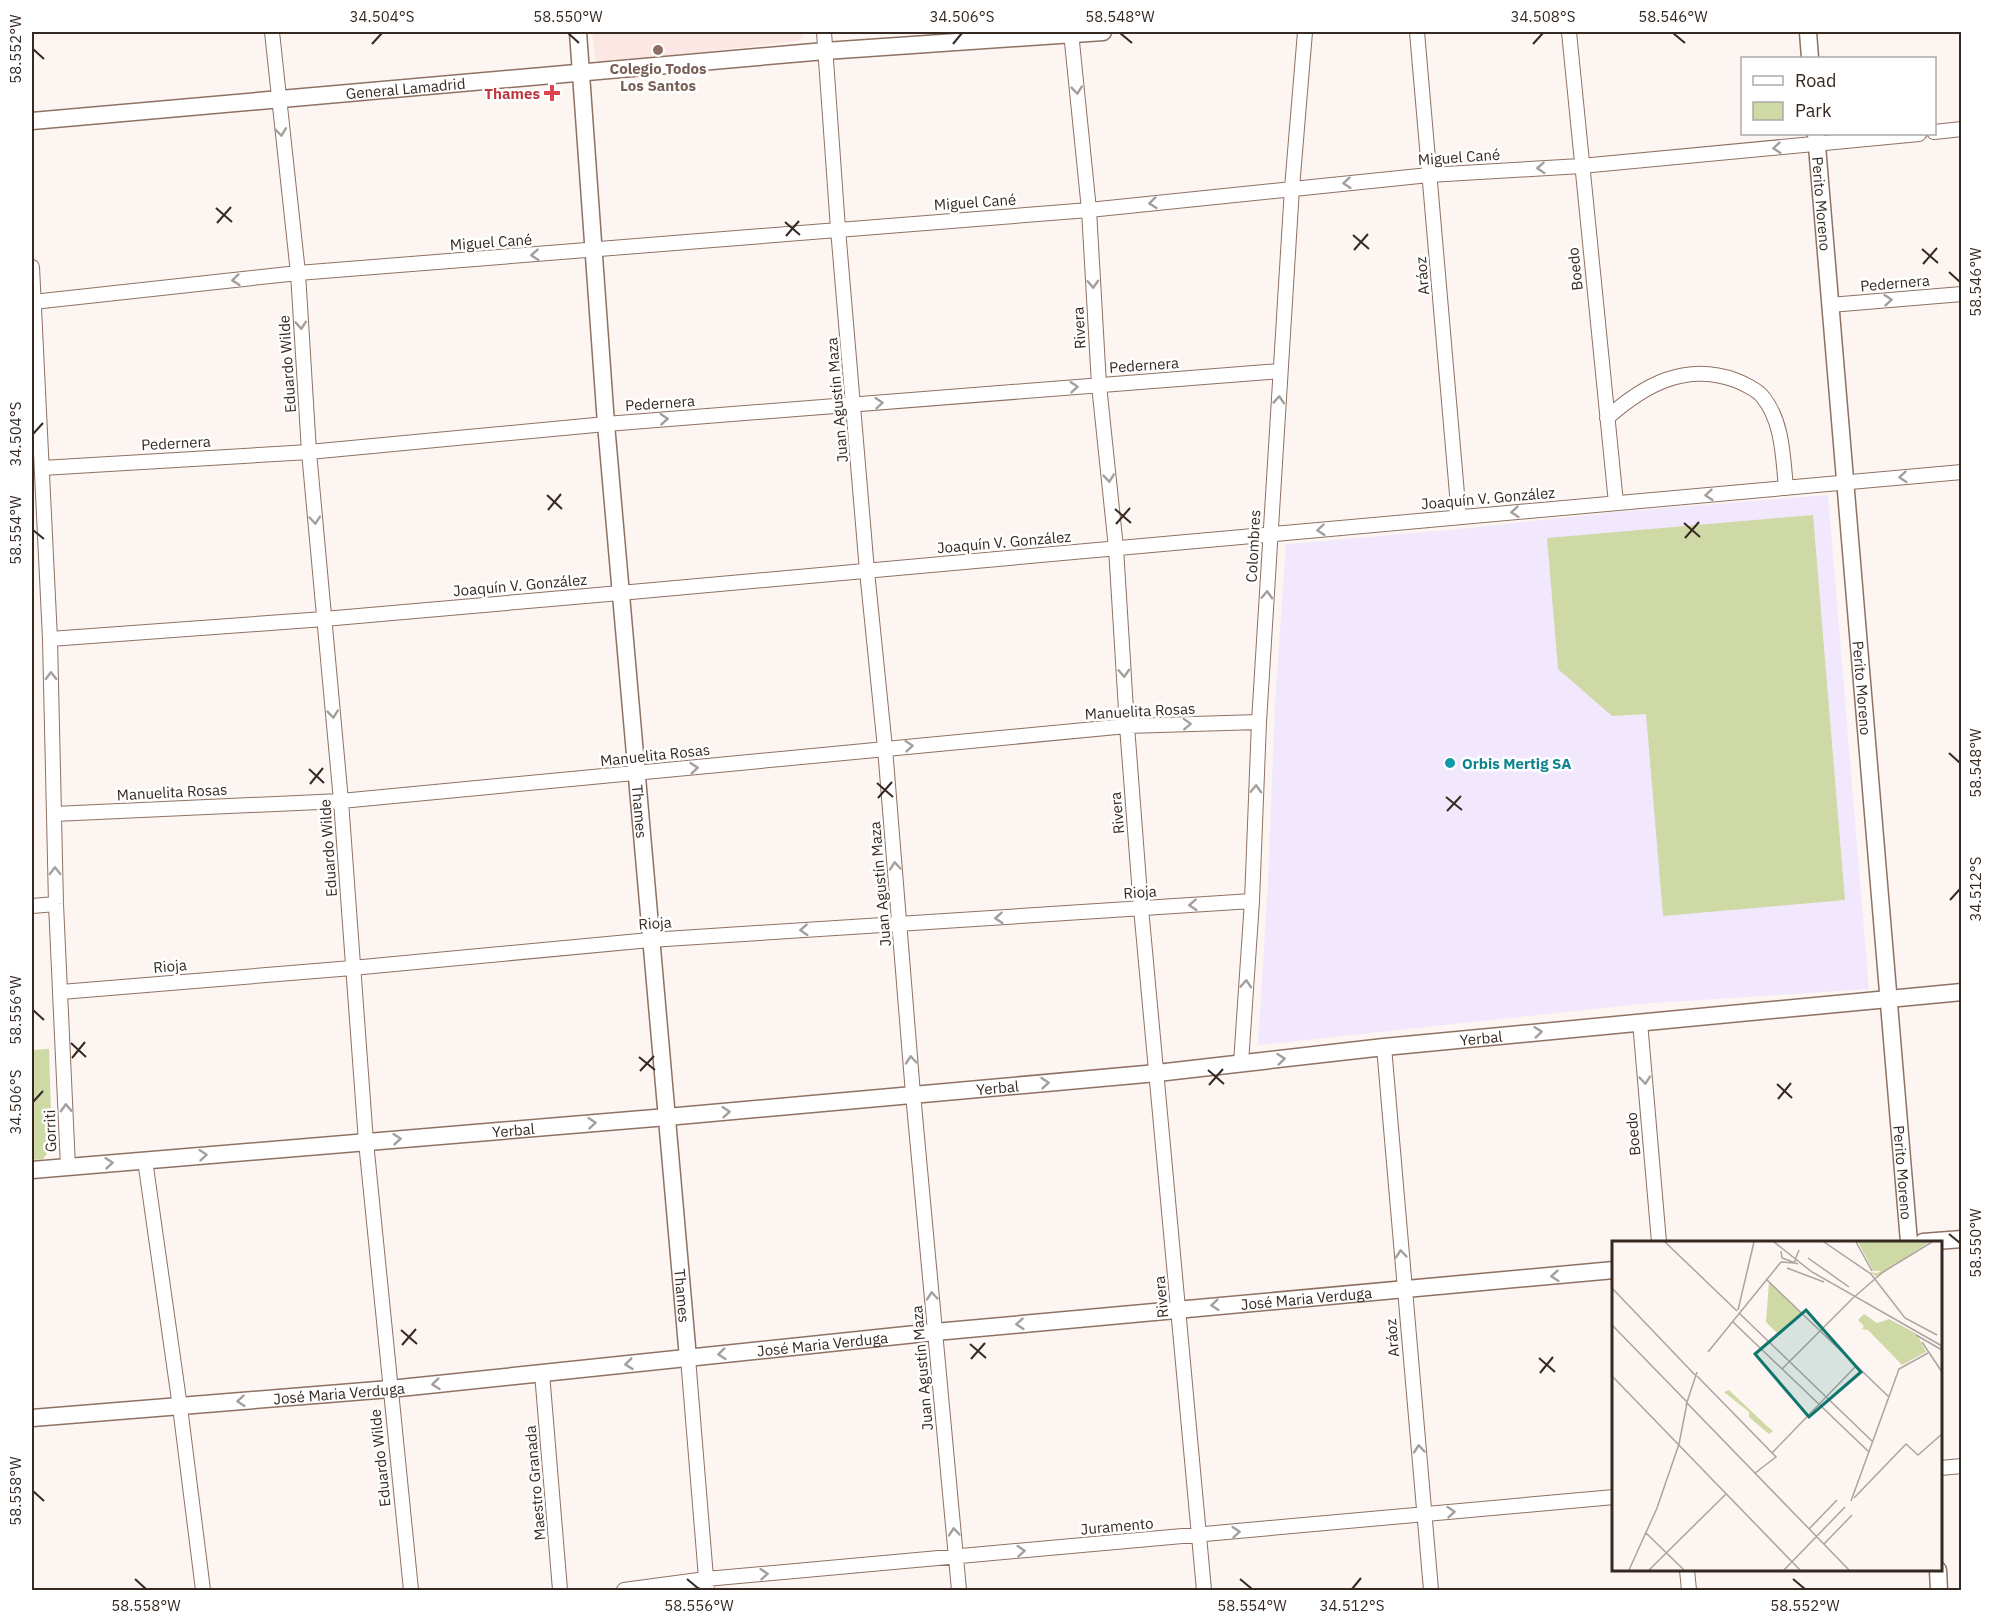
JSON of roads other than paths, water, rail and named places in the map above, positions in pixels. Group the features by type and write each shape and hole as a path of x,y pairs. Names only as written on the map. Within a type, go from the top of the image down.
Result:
{"street":[{"name":"Eduardo Wilde","path":"272,32 298,273 309,452 341,801 366,1142 411,1590"},
{"name":"Thames","path":"578,32 606,424 706,1585"},
{"name":"Juan Agustín Maza","path":"824,32 867,571 885,748 959,1590"},
{"name":"General Lamadrid","path":"32,121 825,51 1102,32"},
{"name":"Colombres","path":"1241,1064 1252,901 1259,722 1280,371 1305,32"},
{"name":"Aráoz","path":"1417,32 1459,518"},
{"name":"Boedo","path":"1569,32 1616,503"},
{"path":"1808,32 1810,57"},
{"name":"Rivera","path":"1071,33 1089,210 1099,385 1116,548 1141,908 1204,1590"},
{"path":"1936,132 1962,129"},
{"name":"Miguel Cané","path":"33,302 298,273 1089,210 1429,175 1581,166 1817,139 1899,135"},
{"name":"Perito Moreno","path":"1817,139 1909,1241"},
{"name":"Gorriti","path":"32,267 50,639 56,904 68,1167"},
{"name":"Pedernera","path":"1830,305 1962,294"},
{"name":"Pedernera","path":"42,468 309,452 606,424 1280,371"},
{"path":"1607,418 1628,399 1658,382 1689,374 1716,373 1739,381 1761,395 1775,418 1781,443 1786,488"},
{"name":"Joaquín V. González","path":"50,639 324,619 1962,472"},
{"name":"Manuelita Rosas","path":"54,814 341,801 1127,726 1259,722"},
{"name":"Rioja","path":"61,992 650,940 1252,901"},
{"path":"32,906 56,904"},
{"name":"Yerbal","path":"32,1170 1157,1073 1384,1047 1962,992"},
{"name":"Boedo","path":"1640,1022 1659,1241"},
{"name":"Aráoz","path":"1384,1047 1431,1590"},
{"path":"145,1160 203,1590"},
{"path":"1936,1241 1962,1239"},
{"name":"José Maria Verduga","path":"32,1418 390,1389 1178,1308 1612,1270"},
{"name":"Maestro Granada","path":"542,1373 561,1590"},
{"path":"1942,1468 1962,1466"},
{"name":"Juramento","path":"624,1590 706,1585 956,1557 1612,1497"},
{"path":"1687,1571 1689,1590"},
{"path":"1938,1571 1940,1590"}],"place":[{"name":"Colegio Todos Los Santos","path":"658,50"},
{"name":"Thames","path":"552,93"},
{"name":"Orbis Mertig SA","path":"1450,763"}]}
